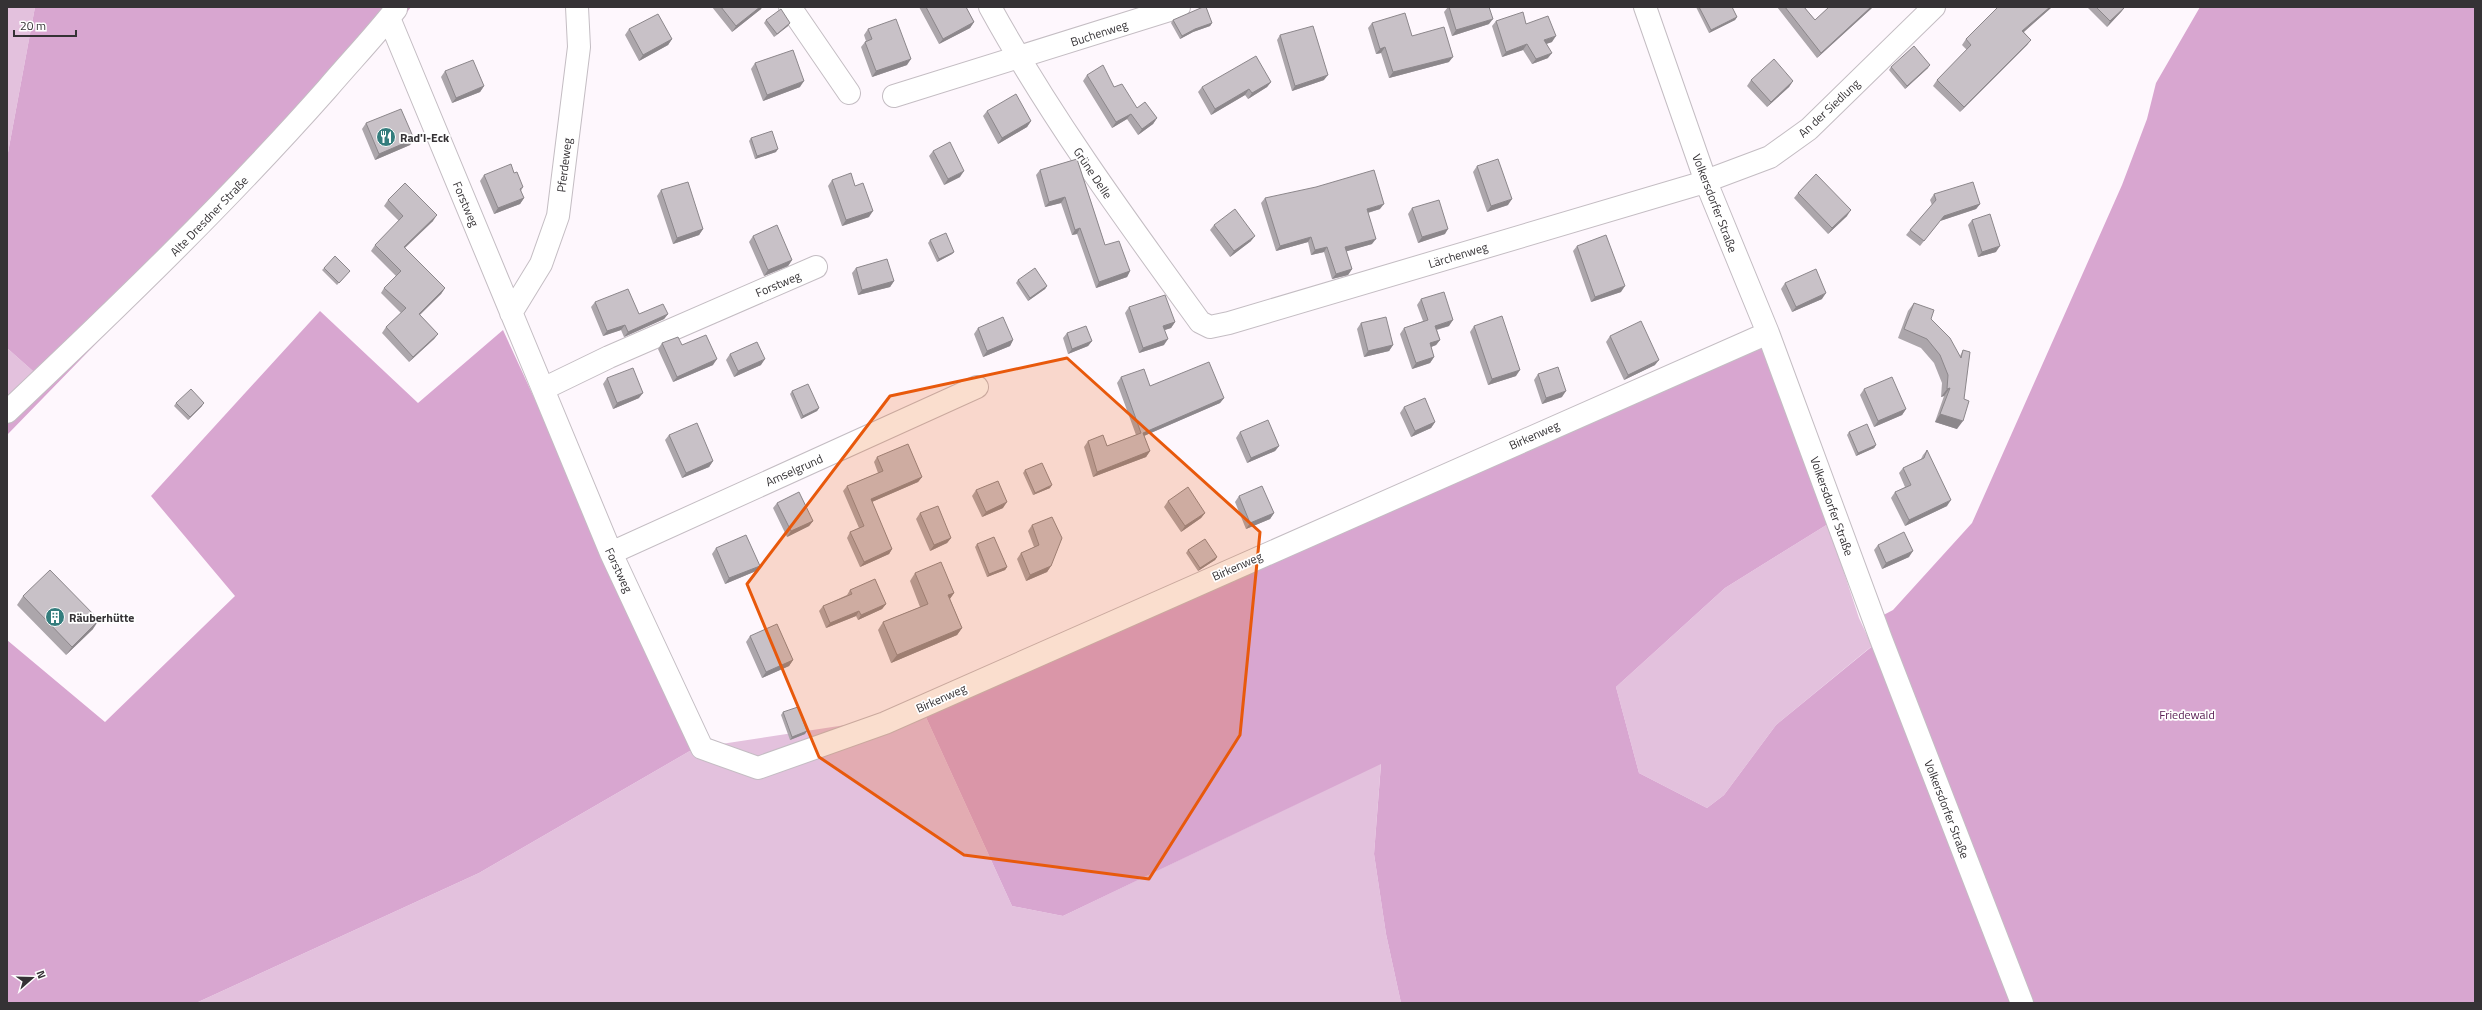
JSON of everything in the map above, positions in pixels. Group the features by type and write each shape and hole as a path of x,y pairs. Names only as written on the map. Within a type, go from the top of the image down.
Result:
{"street":[{"name":"Pferdeweg","path":"511,313 541,264 558,216 579,47 577,7"},
{"path":"790,7 849,93"},
{"name":"Grüne Delle","path":"990,7 1018,59 1094,175 1200,322 1210,327"},
{"name":"Buchenweg","path":"894,96 1018,59 1179,7"},
{"name":"Volkersdorfer Straße","path":"1645,7 1706,182 1768,333 1881,639 2022,1003"},
{"name":"An der Siedlung","path":"1706,182 1770,157 1809,129 1934,7"},
{"name":"Forstweg","path":"393,13 511,313 611,553 702,748"},
{"name":"Alte Dresdner Straße","path":"7,412 148,279 281,141 393,13"},
{"name":"Lärchenweg","path":"1210,327 1229,324 1706,182"},
{"name":"Forstweg","path":"543,389 609,357 816,267"},
{"name":"Birkenweg","path":"702,748 758,768 885,723 1768,333"},
{"name":"Amselgrund","path":"611,553 977,388"}],"highlighted area":[{"path":"1067,358 1260,532 1240,735 1149,879 964,855 819,757 747,584 890,396"}],"shaded area":[{"path":"7,7 35,7 7,158"},
{"path":"7,348 34,372 7,399"},
{"path":"1828,524 1859,618 1872,646 1776,725 1724,795 1707,808 1639,773 1616,687 1725,588"},
{"path":"924,713 1012,906 1063,916 1381,763 1374,854 1386,934 1401,1003 196,1003 479,873 695,748"}],"green space":[{"path":"35,7 411,7 394,29 154,284 7,435 7,399 34,372 7,348 7,158"},
{"name":"Friedewald","path":"2200,7 2475,7 2475,1003 1401,1003 1386,934 1374,854 1381,764 1063,916 1012,906 924,713 1760,340 1828,524 1725,588 1616,687 1639,773 1707,808 1724,795 1776,725 1881,639 1874,620 1893,610 1972,523 2122,185 2147,119 2156,83"},
{"path":"320,311 418,403 503,330 695,748 479,873 196,1003 7,1003 7,640 105,722 235,596 151,496"}],"building":[{"path":"721,7 760,7 736,26"},
{"path":"926,7 966,7 974,22 943,39"},
{"path":"1206,7 1212,23 1195,29 1182,36 1173,20"},
{"path":"1449,7 1489,7 1493,19 1456,30"},
{"path":"1699,7 1732,7 1737,17 1711,30"},
{"path":"1785,7 1804,7 1815,20 1829,7 1871,7 1821,53"},
{"path":"1998,7 2050,7 2022,31 2031,40 1964,107 1937,80 1971,45 1966,39"},
{"path":"2096,7 2125,7 2110,21"},
{"path":"781,9 790,23 777,34 766,20"},
{"path":"1523,12 1526,24 1548,16 1556,36 1544,40 1552,53 1536,59 1527,44 1506,52 1496,21"},
{"path":"1405,13 1412,36 1444,27 1453,57 1393,72 1385,47 1380,49 1372,23"},
{"path":"658,14 672,39 643,55 629,29"},
{"path":"896,19 911,59 876,71 865,42 872,39 868,29"},
{"path":"1313,26 1328,75 1295,86 1280,35"},
{"path":"1914,46 1930,65 1907,86 1891,67"},
{"path":"793,50 804,81 767,95 755,63"},
{"path":"1256,56 1271,82 1252,93 1249,89 1215,109 1202,87"},
{"path":"1774,59 1793,81 1771,102 1751,80"},
{"path":"473,60 484,86 456,98 445,71"},
{"path":"1103,65 1114,87 1122,84 1137,108 1145,102 1157,118 1142,129 1131,114 1116,122 1087,75"},
{"path":"1016,94 1031,121 1002,138 987,111"},
{"name":"Rad'l-Eck","path":"401,109 414,139 379,154 366,123"},
{"path":"772,131 778,149 757,156 751,138"},
{"path":"950,142 964,171 948,179 933,151"},
{"path":"1077,159 1105,245 1119,241 1130,271 1099,282 1080,228 1075,230 1065,197 1049,202 1040,170"},
{"path":"1498,159 1512,199 1491,206 1477,166"},
{"path":"511,164 514,173 517,172 523,187 520,189 524,198 498,208 484,175"},
{"path":"1374,170 1384,204 1367,209 1376,239 1345,247 1352,269 1336,274 1327,247 1315,250 1311,237 1280,246 1265,198 1316,187"},
{"path":"851,173 855,186 863,183 873,211 846,220 832,180"},
{"path":"1816,174 1851,210 1832,228 1798,193"},
{"path":"688,182 703,229 677,238 661,190"},
{"path":"1973,182 1980,204 1944,216 1924,241 1910,230 1936,200 1934,194"},
{"path":"405,183 437,215 404,247 445,288 419,314 438,334 413,357 386,327 406,308 384,288 401,271 375,245 403,216 388,200"},
{"path":"1439,200 1448,229 1422,237 1412,208"},
{"path":"1235,209 1255,236 1234,251 1214,225"},
{"path":"1990,214 2000,246 1982,252 1972,220"},
{"path":"777,225 792,260 768,270 753,236"},
{"path":"946,233 954,252 939,259 930,240"},
{"path":"1606,235 1625,286 1595,297 1577,246"},
{"path":"335,256 350,271 339,283 324,268"},
{"path":"887,259 894,281 862,290 856,268"},
{"path":"1035,268 1047,286 1030,298 1018,280"},
{"path":"1816,269 1826,293 1796,307 1785,283"},
{"path":"628,289 639,314 663,304 668,314 628,332 625,325 607,331 595,302"},
{"path":"1444,292 1453,320 1435,326 1440,340 1430,343 1434,357 1416,363 1404,328 1428,320 1421,299"},
{"path":"1165,295 1175,322 1163,326 1168,339 1143,348 1129,307"},
{"path":"1914,303 1934,310 1931,319 1950,338 1961,358 1963,350 1970,352 1964,399 1969,401 1963,421 1940,414 1950,388 1947,389 1948,375 1940,355 1927,339 1904,329"},
{"path":"1502,316 1520,370 1492,379 1474,326"},
{"path":"1003,317 1013,340 987,351 978,328"},
{"path":"1386,317 1393,345 1368,351 1361,323"},
{"path":"1641,321 1659,360 1628,375 1610,336"},
{"path":"1086,326 1092,341 1072,349 1067,333"},
{"path":"706,335 717,359 677,377 662,343 678,337 682,345"},
{"path":"757,342 765,359 738,371 730,354"},
{"path":"1209,362 1224,398 1143,433 1150,451 1097,472 1088,441 1103,435 1107,446 1141,433 1121,377 1144,369 1150,386"},
{"path":"1558,367 1566,391 1546,398 1538,374"},
{"path":"633,368 643,393 617,403 607,378"},
{"path":"1892,377 1906,409 1878,421 1864,389"},
{"path":"808,384 819,408 803,416 792,391"},
{"path":"191,389 204,403 190,417 176,403"},
{"path":"1425,398 1435,422 1415,431 1404,407"},
{"path":"1268,420 1279,446 1251,458 1240,432"},
{"path":"697,423 713,461 686,473 669,435"},
{"path":"1867,424 1876,445 1858,453 1849,432"},
{"path":"908,444 922,477 871,499 892,549 864,562 850,532 864,526 847,486 883,471 877,457"},
{"path":"1927,450 1951,500 1909,520 1895,492 1911,485 1903,468 1924,458"},
{"path":"1042,463 1052,485 1035,493 1025,470"},
{"path":"998,481 1007,502 986,512 976,490"},
{"path":"1262,486 1274,513 1250,523 1239,496"},
{"path":"1188,487 1205,513 1185,526 1168,501"},
{"path":"799,492 813,521 791,531 777,503"},
{"path":"938,506 951,538 934,545 920,513"},
{"path":"1052,517 1062,538 1051,566 1030,575 1021,553 1039,545 1032,525"},
{"path":"1904,532 1913,551 1886,563 1878,545"},
{"path":"746,535 760,566 729,578 716,548"},
{"path":"994,537 1007,567 989,574 977,544"},
{"path":"1205,539 1217,557 1200,568 1188,550"},
{"path":"941,562 954,593 948,595 962,628 897,655 883,622 928,604 915,573"},
{"name":"Räuberhütte","path":"50,570 99,620 72,647 23,596"},
{"path":"875,579 886,604 861,615 859,611 830,623 823,606 852,594 850,590"},
{"path":"777,624 793,660 766,672 750,636"},
{"path":"798,707 807,731 792,737 783,712"}],"place":[{"name":"Rad'l-Eck","path":"386,137"},
{"name":"Räuberhütte","path":"55,617"}]}
